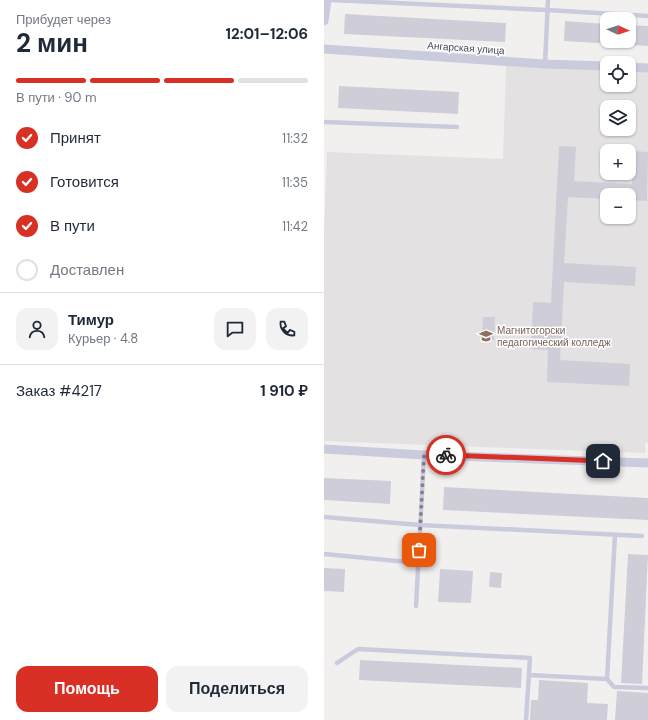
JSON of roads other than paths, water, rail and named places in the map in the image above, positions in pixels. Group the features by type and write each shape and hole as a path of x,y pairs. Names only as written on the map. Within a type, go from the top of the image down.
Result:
{"street":[{"path":"324,21 327,0"},
{"name":"Ангарская улица","path":"324,49 545,64 600,66"},
{"path":"636,67 648,68"},
{"path":"324,449 424,455 648,463"}],"lane":[{"path":"331,0 382,1 648,16"},
{"path":"545,64 548,0"},
{"path":"324,122 457,127"},
{"path":"416,606 424,455"},
{"path":"324,517 420,525 642,536"},
{"path":"615,535 607,679 614,687 648,688"},
{"path":"324,554 418,563"},
{"path":"337,663 358,649 530,658 526,720"},
{"path":"529,675 607,679"}],"place":[{"name":"Магнитогорски педагогический колледж","path":"486,336"}]}
